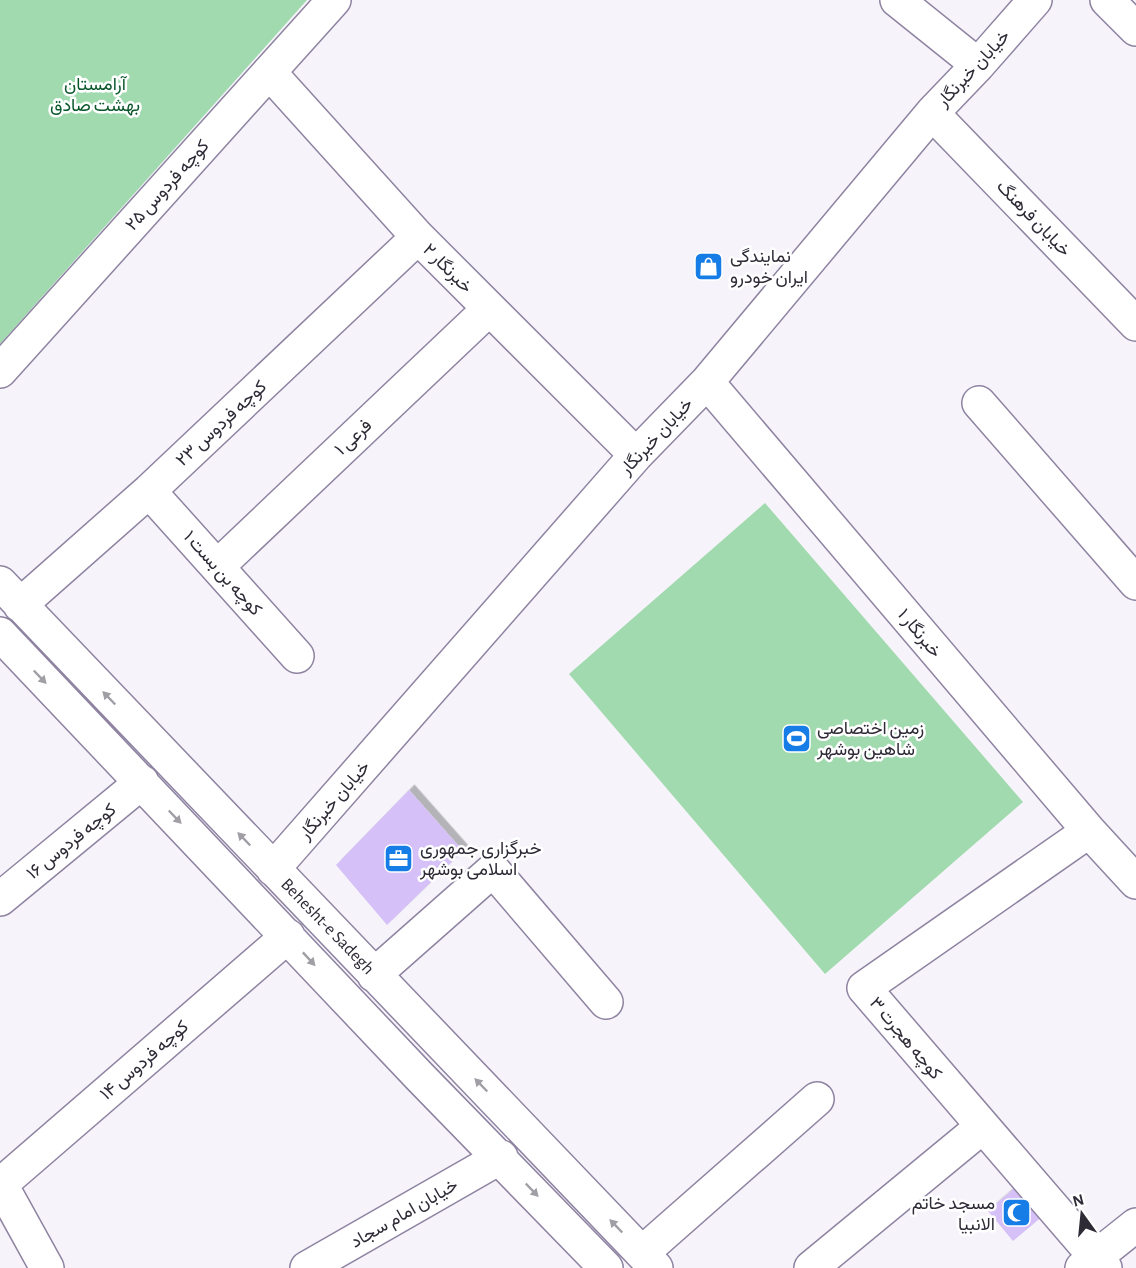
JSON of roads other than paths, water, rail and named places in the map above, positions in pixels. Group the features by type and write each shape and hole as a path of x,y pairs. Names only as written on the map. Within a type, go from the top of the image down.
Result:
{"street":[{"name":"کوچه فردوس ۲۵","path":"0,371 334,0"},
{"path":"897,0 978,65"},
{"name":"خیابان خبرنگار","path":"273,869 636,455 707,382 932,113 1035,0"},
{"path":"1107,0 1136,29"},
{"name":"خبرنگار ۲","path":"269,72 418,237 636,455"},
{"name":"خیابان فرهنگ","path":"932,113 1136,324"},
{"name":"کوچه فردوس ۲۳","path":"10,594 149,492 418,237"},
{"name":"فرعی ۱","path":"218,566 489,309"},
{"name":"خبرنگار ۱","path":"707,382 1089,831 1136,882"},
{"path":"979,403 1136,583"},
{"name":"کوچه بن بست ۱","path":"149,492 297,656"},
{"name":"Behesht-e Sadegh","path":"10,594 649,1261"},
{"name":"Behesht-e Sadegh","path":"0,635 420,1077 501,1157 606,1268"},
{"name":"کوچه فردوس ۱۶","path":"0,899 142,782"},
{"name":"کوچه هجرت ۳","path":"1089,831 864,988 1094,1264"},
{"path":"374,975 493,870 606,1002"},
{"name":"کوچه فردوس ۱۴","path":"0,1184 288,936"},
{"path":"420,1077 448,1051"},
{"path":"649,1261 816,1099"},
{"path":"811,1268 982,1127"},
{"name":"خیابان امام سجاد","path":"307,1268 501,1157"},
{"path":"0,1184 47,1268"},
{"path":"1094,1264 1136,1225"}],"place":[{"name":"نمایندگی ایران خودرو","path":"709,266"},
{"name":"زمین اختصاصی شاهین بوشهر","path":"796,738"},
{"name":"خبرگزاری جمهوری اسلامی بوشهر","path":"399,858"},
{"name":"مسجد خاتم الانبیا","path":"1016,1213"}],"park label":[{"name":"آرامستان بهشت صادق","path":"95,94"}]}
